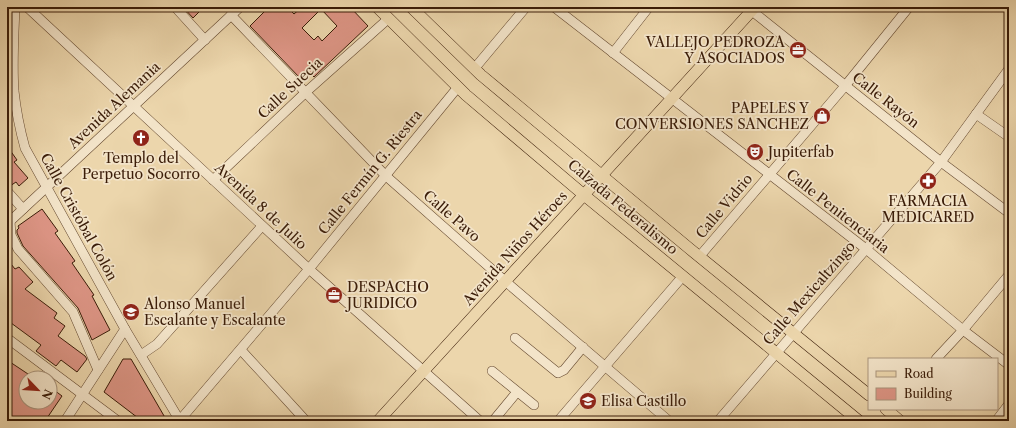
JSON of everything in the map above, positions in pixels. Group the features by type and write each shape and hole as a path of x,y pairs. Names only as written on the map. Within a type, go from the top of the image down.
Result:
{"main road":[{"name":"Calzada Federalismo","path":"377,7 458,87 584,195 859,421"},
{"name":"Calzada Federalismo","path":"411,7 474,69 699,257 868,394"},
{"name":"Avenida Niños Héroes","path":"378,421 671,99 751,8"},
{"path":"888,410 900,421"}],"street":[{"name":"Calle Cristóbal Colón","path":"15,7 10,62 11,93 25,148 125,329 180,421"},
{"name":"Avenida 8 de Julio","path":"27,7 309,269 480,421"},
{"path":"175,7 205,40"},
{"name":"Avenida Alemania","path":"8,223 240,7"},
{"path":"474,69 526,7"},
{"name":"Calle Penitenciaria","path":"554,7 866,249 963,330 1009,365"},
{"path":"613,52 649,7"},
{"name":"Calle Vidrio","path":"699,257 845,86 909,7"},
{"name":"Calle Rayón","path":"751,8 845,86 941,162 1009,213"},
{"name":"Calle Pavo","path":"232,15 386,176 505,281 669,421"},
{"name":"Calle Suecia","path":"212,180 388,18"},
{"name":"Calle Mexicaltzingo","path":"718,421 941,162 1009,69"},
{"name":"Calle Fermín G. Riestra","path":"180,421 309,269 458,87"},
{"path":"976,114 1009,137"},
{"path":"7,191 23,209"},
{"path":"8,223 11,235 18,249 73,312 98,370"},
{"path":"141,355 158,344 262,226"},
{"path":"937,358 963,330 1009,275"},
{"path":"558,421 683,276"},
{"path":"65,421 125,329"},
{"path":"7,338 118,421"},
{"path":"515,338 558,372 564,370 583,347"},
{"path":"241,350 306,421"},
{"path":"492,371 534,405"},
{"path":"493,421 517,392"},
{"path":"996,421 1009,404"}],"building":[{"path":"183,7 204,7 193,18"},
{"path":"269,7 287,7 294,14 302,7 350,7 368,26 314,77 308,71 300,78 250,26","holes":["321,9 337,26 322,41 318,36 314,40 302,28"]},
{"path":"7,146 17,160 14,162 28,178 19,186 16,182 10,186 7,185"},
{"path":"42,209 58,231 55,233 75,261 72,263 94,295 92,296 110,330 92,340 78,308 23,246 17,233 19,228 18,226"},
{"path":"7,259 15,269 19,267 33,282 25,289 57,313 54,318 65,326 58,336 87,359 77,372 61,360 56,366 36,351 41,345 7,320"},
{"path":"123,359 131,359 167,421 142,421 104,392"},
{"path":"7,360 22,370 18,370 18,410 52,410 45,421 7,421"},
{"path":"58,393 62,396 58,402"}],"place":[{"name":"VALLEJO PEDROZA Y ASOCIADOS","path":"798,50"},
{"name":"PAPELES Y CONVERSIONES SANCHEZ","path":"822,116"},
{"name":"Templo del Perpetuo Socorro","path":"141,138"},
{"name":"Jupiterfab","path":"755,152"},
{"name":"FARMACIA MEDICARED","path":"928,181"},
{"name":"DESPACHO JURIDICO","path":"334,295"},
{"name":"Alonso Manuel Escalante y Escalante","path":"131,312"},
{"name":"Elisa Castillo","path":"588,401"}]}
